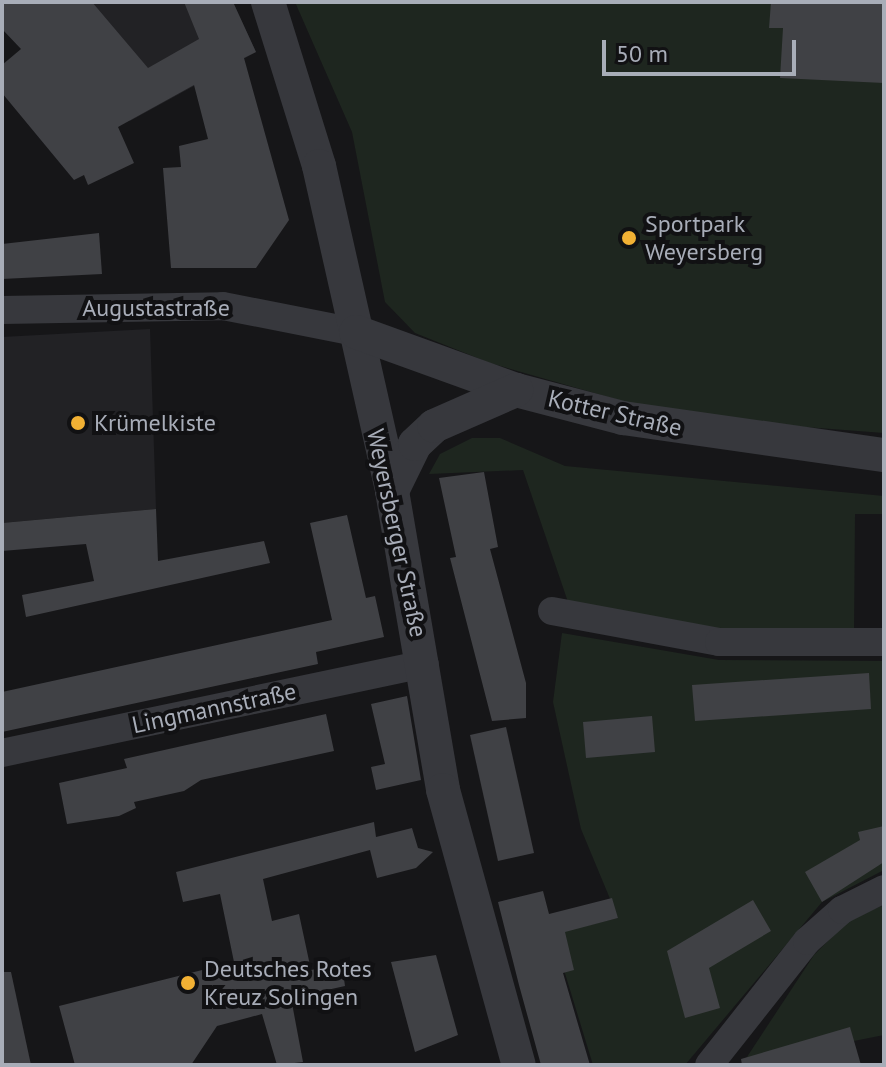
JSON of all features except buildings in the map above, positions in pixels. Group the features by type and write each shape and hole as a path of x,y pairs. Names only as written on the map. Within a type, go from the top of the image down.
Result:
{"street":[{"name":"Weyersberger Straße","path":"268,2 319,166 392,491 425,664 443,790 519,1065"},
{"name":"Augustastraße","path":"2,310 223,306 356,332"},
{"name":"Kotter Straße","path":"356,332 516,390 707,434 884,455"},
{"path":"392,491 415,444 434,426 516,390"},
{"path":"552,611 719,642 884,642"},
{"name":"Lingmannstraße","path":"2,753 425,664"},
{"path":"709,1065 807,941 842,910 884,889"}],"shaded area":[{"path":"22,2 233,2 256,52 130,121"},
{"name":"Sportpark Weyersberg","path":"295,2 884,2 884,433 724,421 643,407 490,363 415,333 385,302 352,132"},
{"name":"Krümelkiste","path":"150,329 156,509 2,523 2,337"},
{"path":"472,438 500,438 565,466 884,496 884,514 855,514 854,633 740,632 568,602 523,470 429,474 440,454"},
{"path":"562,633 719,660 884,661 884,870 822,902 685,1065 593,1065 553,934 618,918 581,829 553,702"},
{"path":"884,905 884,1035 743,1063 814,955 851,918"}],"place":[{"name":"Sportpark Weyersberg","path":"629,238"},
{"name":"Krümelkiste","path":"78,423"},
{"name":"Deutsches Rotes Kreuz Solingen","path":"188,983"}]}
